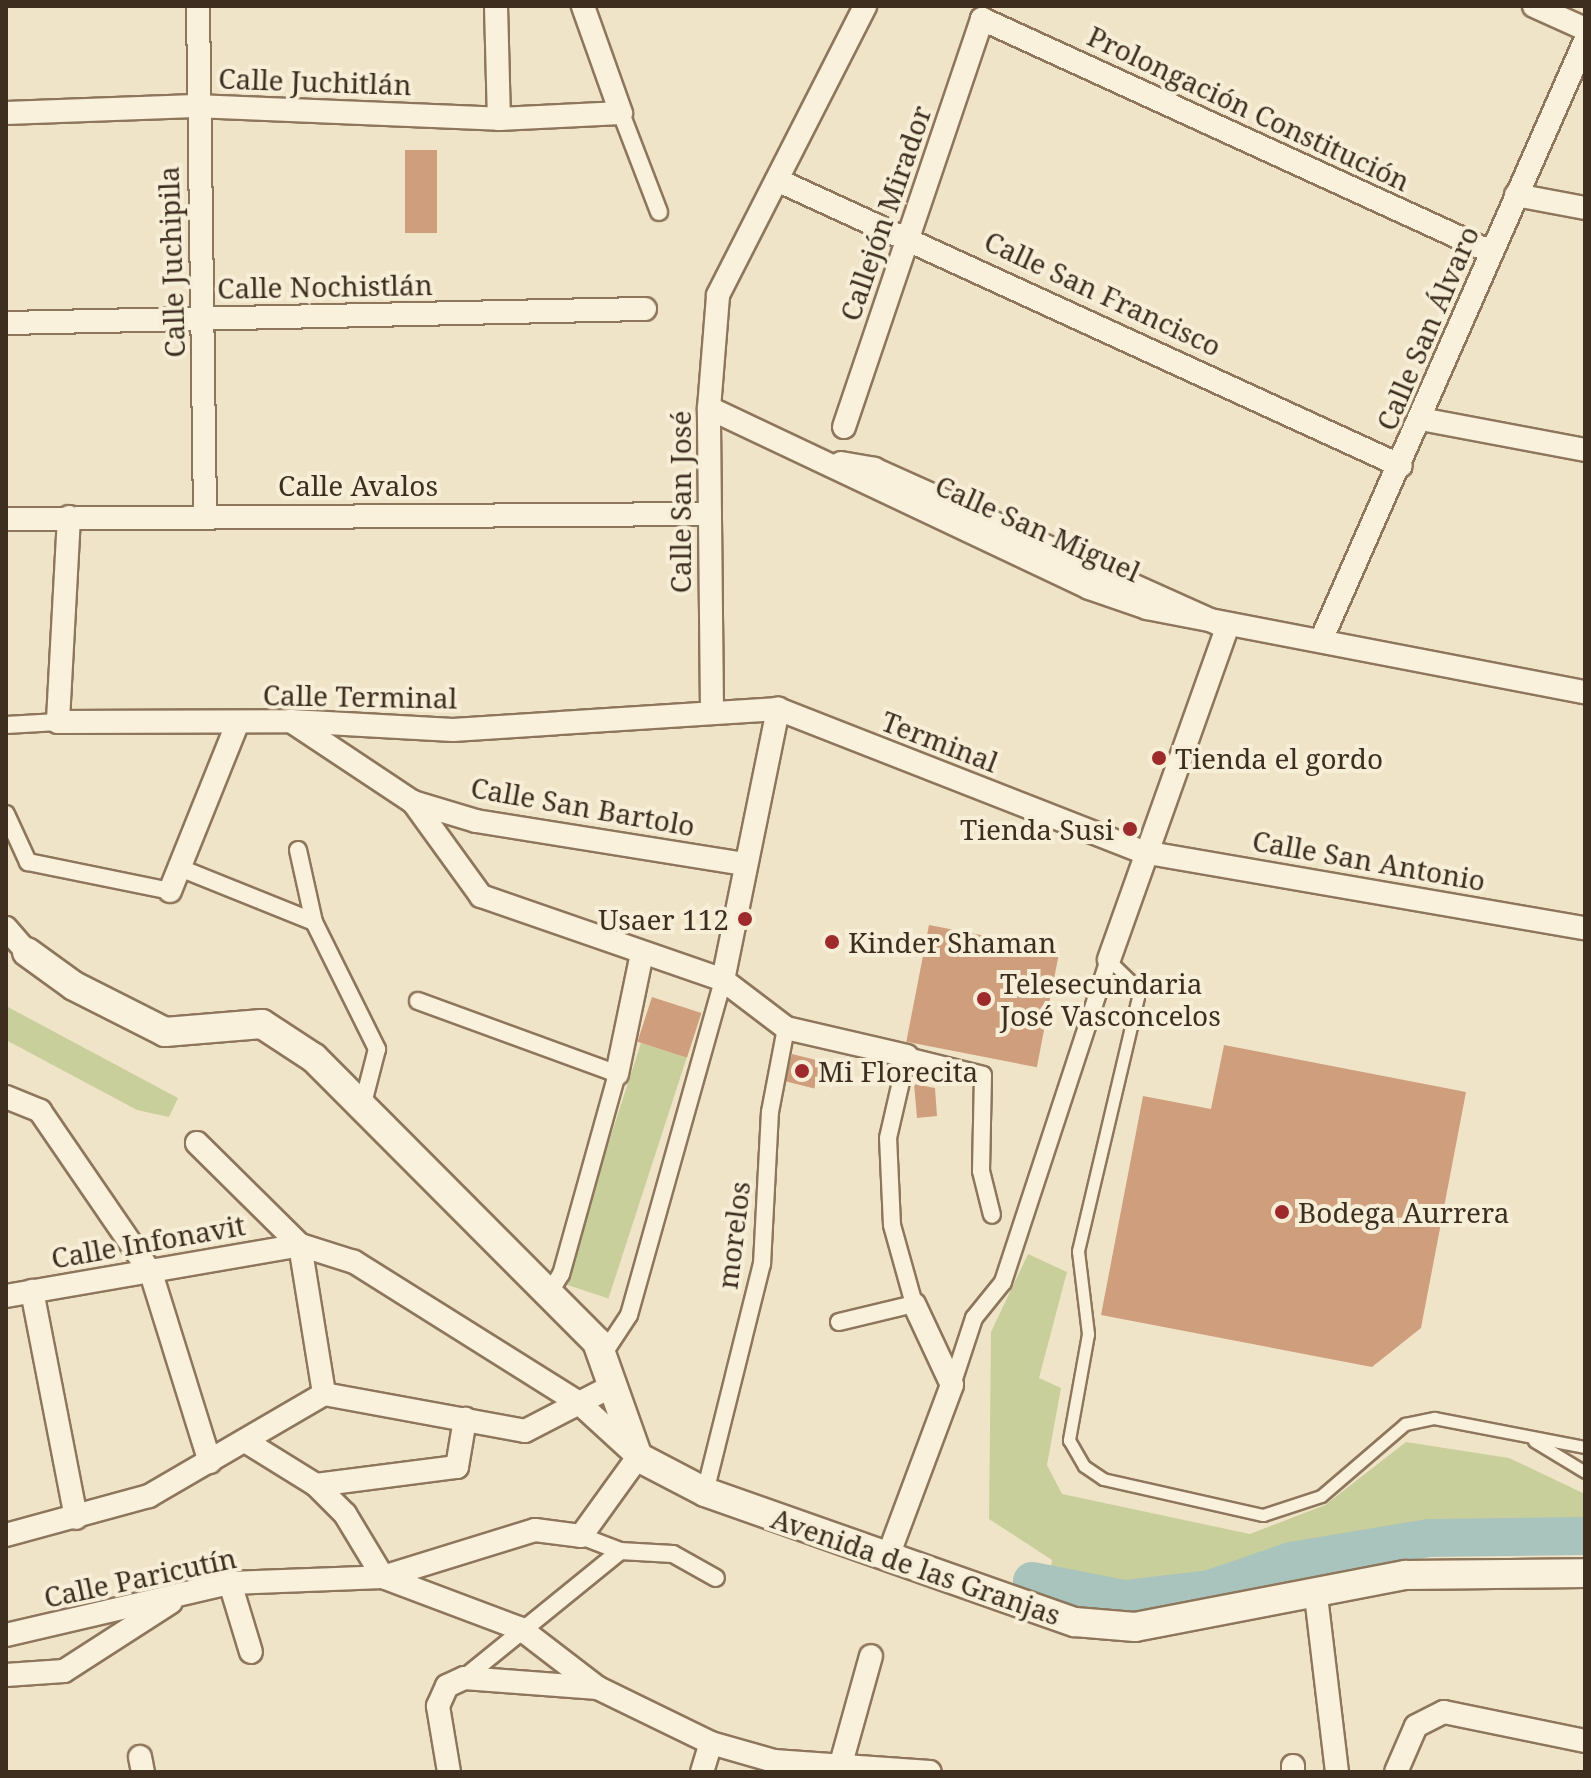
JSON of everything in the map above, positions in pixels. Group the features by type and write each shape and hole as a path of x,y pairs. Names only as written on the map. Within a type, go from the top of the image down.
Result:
{"street":[{"name":"Calle Juchipila","path":"198,6 195,106 206,319 205,515"},
{"path":"496,6 499,119"},
{"path":"583,6 659,212"},
{"path":"777,180 865,6"},
{"path":"1534,6 1585,29"},
{"name":"Callejón Mirador","path":"844,427 982,19"},
{"name":"Prolongación Constitución","path":"982,19 1491,252"},
{"name":"Calle San Álvaro","path":"1322,638 1401,466 1491,252 1585,41"},
{"name":"Calle Juchitlán","path":"6,113 195,106 499,119 621,113"},
{"name":"Calle San Francisco","path":"777,180 909,236 1401,466"},
{"name":"Calle San José","path":"712,709 709,408 718,295 777,180"},
{"path":"1516,195 1585,208"},
{"name":"Calle Nochistlán","path":"6,323 645,309"},
{"name":"Calle San Miguel","path":"709,408 832,462 1089,588 1227,628 1322,638 1585,692"},
{"path":"1421,419 1585,450"},
{"name":"Calle Avalos","path":"6,519 205,515 710,514"},
{"path":"58,722 69,517"},
{"path":"888,1556 974,1318 1003,1282 1143,852 1227,628"},
{"name":"Terminal","path":"712,709 778,709 1143,852"},
{"name":"Calle Terminal","path":"6,725 291,721 453,730 712,709"},
{"path":"602,1356 629,1315 723,980 744,864 778,709"},
{"path":"291,721 413,802 481,896 723,980 786,1028 983,1075 981,1171 992,1215"},
{"path":"6,814 28,862 170,891 237,724"},
{"name":"Calle San Bartolo","path":"413,802 476,821 744,864"},
{"path":"298,850 314,922 377,1049 363,1103"},
{"name":"Calle San Antonio","path":"1143,852 1585,928"},
{"path":"180,868 314,922"},
{"path":"6,928 16,949 74,986 165,1032 262,1024 314,1058 363,1103 597,1342 638,1457 581,1536"},
{"path":"549,1293 561,1274 617,1074 642,953"},
{"path":"418,1001 617,1074"},
{"name":"morelos","path":"705,1492 762,1264 770,1112 786,1028"},
{"path":"907,1056 888,1138 892,1225 914,1304 952,1385"},
{"path":"6,1097 40,1111 151,1273 210,1462"},
{"path":"197,1143 300,1245 324,1394"},
{"name":"Avenida de las Granjas","path":"300,1245 354,1262 579,1403 638,1457 705,1492 1075,1622 1135,1627 1316,1596 1406,1575 1585,1573"},
{"name":"Calle Infonavit","path":"6,1296 300,1245"},
{"path":"32,1291 76,1518"},
{"path":"839,1322 914,1304"},
{"path":"6,1535 149,1496 324,1394 525,1431 612,1386"},
{"path":"316,1485 457,1467 465,1419"},
{"path":"245,1441 316,1485 345,1514 383,1577 521,1629 598,1688 711,1743 774,1761 930,1772"},
{"path":"383,1577 535,1530 581,1536 620,1551 673,1554 716,1578"},
{"path":"449,1772 438,1715 447,1686 464,1678 620,1551"},
{"name":"Calle Paricutín","path":"6,1635 230,1583 383,1577"},
{"path":"230,1583 251,1652"},
{"path":"6,1675 64,1671 186,1593"},
{"path":"1316,1596 1337,1772"},
{"path":"840,1767 871,1656"},
{"path":"464,1678 598,1688"},
{"path":"1396,1772 1416,1726 1444,1712 1585,1741"},
{"path":"702,1772 711,1743"}],"lane":[{"path":"1109,960 1129,976 1138,997 1078,1251 1088,1334 1069,1440 1084,1466 1103,1479 1263,1515 1321,1496 1405,1424 1434,1418 1585,1447"},
{"path":"1531,1439 1585,1472"}],"green space":[{"path":"6,1006 178,1098 169,1117 137,1110 6,1040"},
{"path":"641,1043 687,1058 608,1298 563,1284"},
{"path":"1028,1254 1067,1272 1039,1378 1061,1388 1047,1465 1062,1494 1250,1534 1325,1505 1406,1442 1509,1458 1585,1494 1585,1528 1427,1530 1295,1554 1208,1583 1125,1591 1050,1576 1052,1560 989,1519 991,1332"}],"building":[{"path":"405,150 437,150 437,233 405,233"},
{"name":"Telesecundaria José Vasconcelos","path":"929,925 1060,950 1037,1067 906,1042"},
{"path":"652,997 701,1013 687,1058 637,1042"},
{"name":"Bodega Aurrera","path":"1224,1045 1466,1092 1421,1328 1372,1367 1101,1315 1143,1096 1211,1109"},
{"name":"Mi Florecita","path":"792,1054 821,1061 814,1088 785,1081"},
{"path":"914,1084 935,1088 937,1116 917,1118"}],"waterway":[{"path":"1032,1581 1124,1599 1210,1589 1291,1561 1429,1538 1585,1536"}],"place":[{"name":"Tienda el gordo","path":"1159,758"},
{"name":"Tienda Susi","path":"1130,829"},
{"name":"Usaer 112","path":"745,919"},
{"name":"Kinder Shaman","path":"832,942"},
{"name":"Telesecundaria José Vasconcelos","path":"984,999"},
{"name":"Mi Florecita","path":"802,1071"},
{"name":"Bodega Aurrera","path":"1282,1212"}]}
